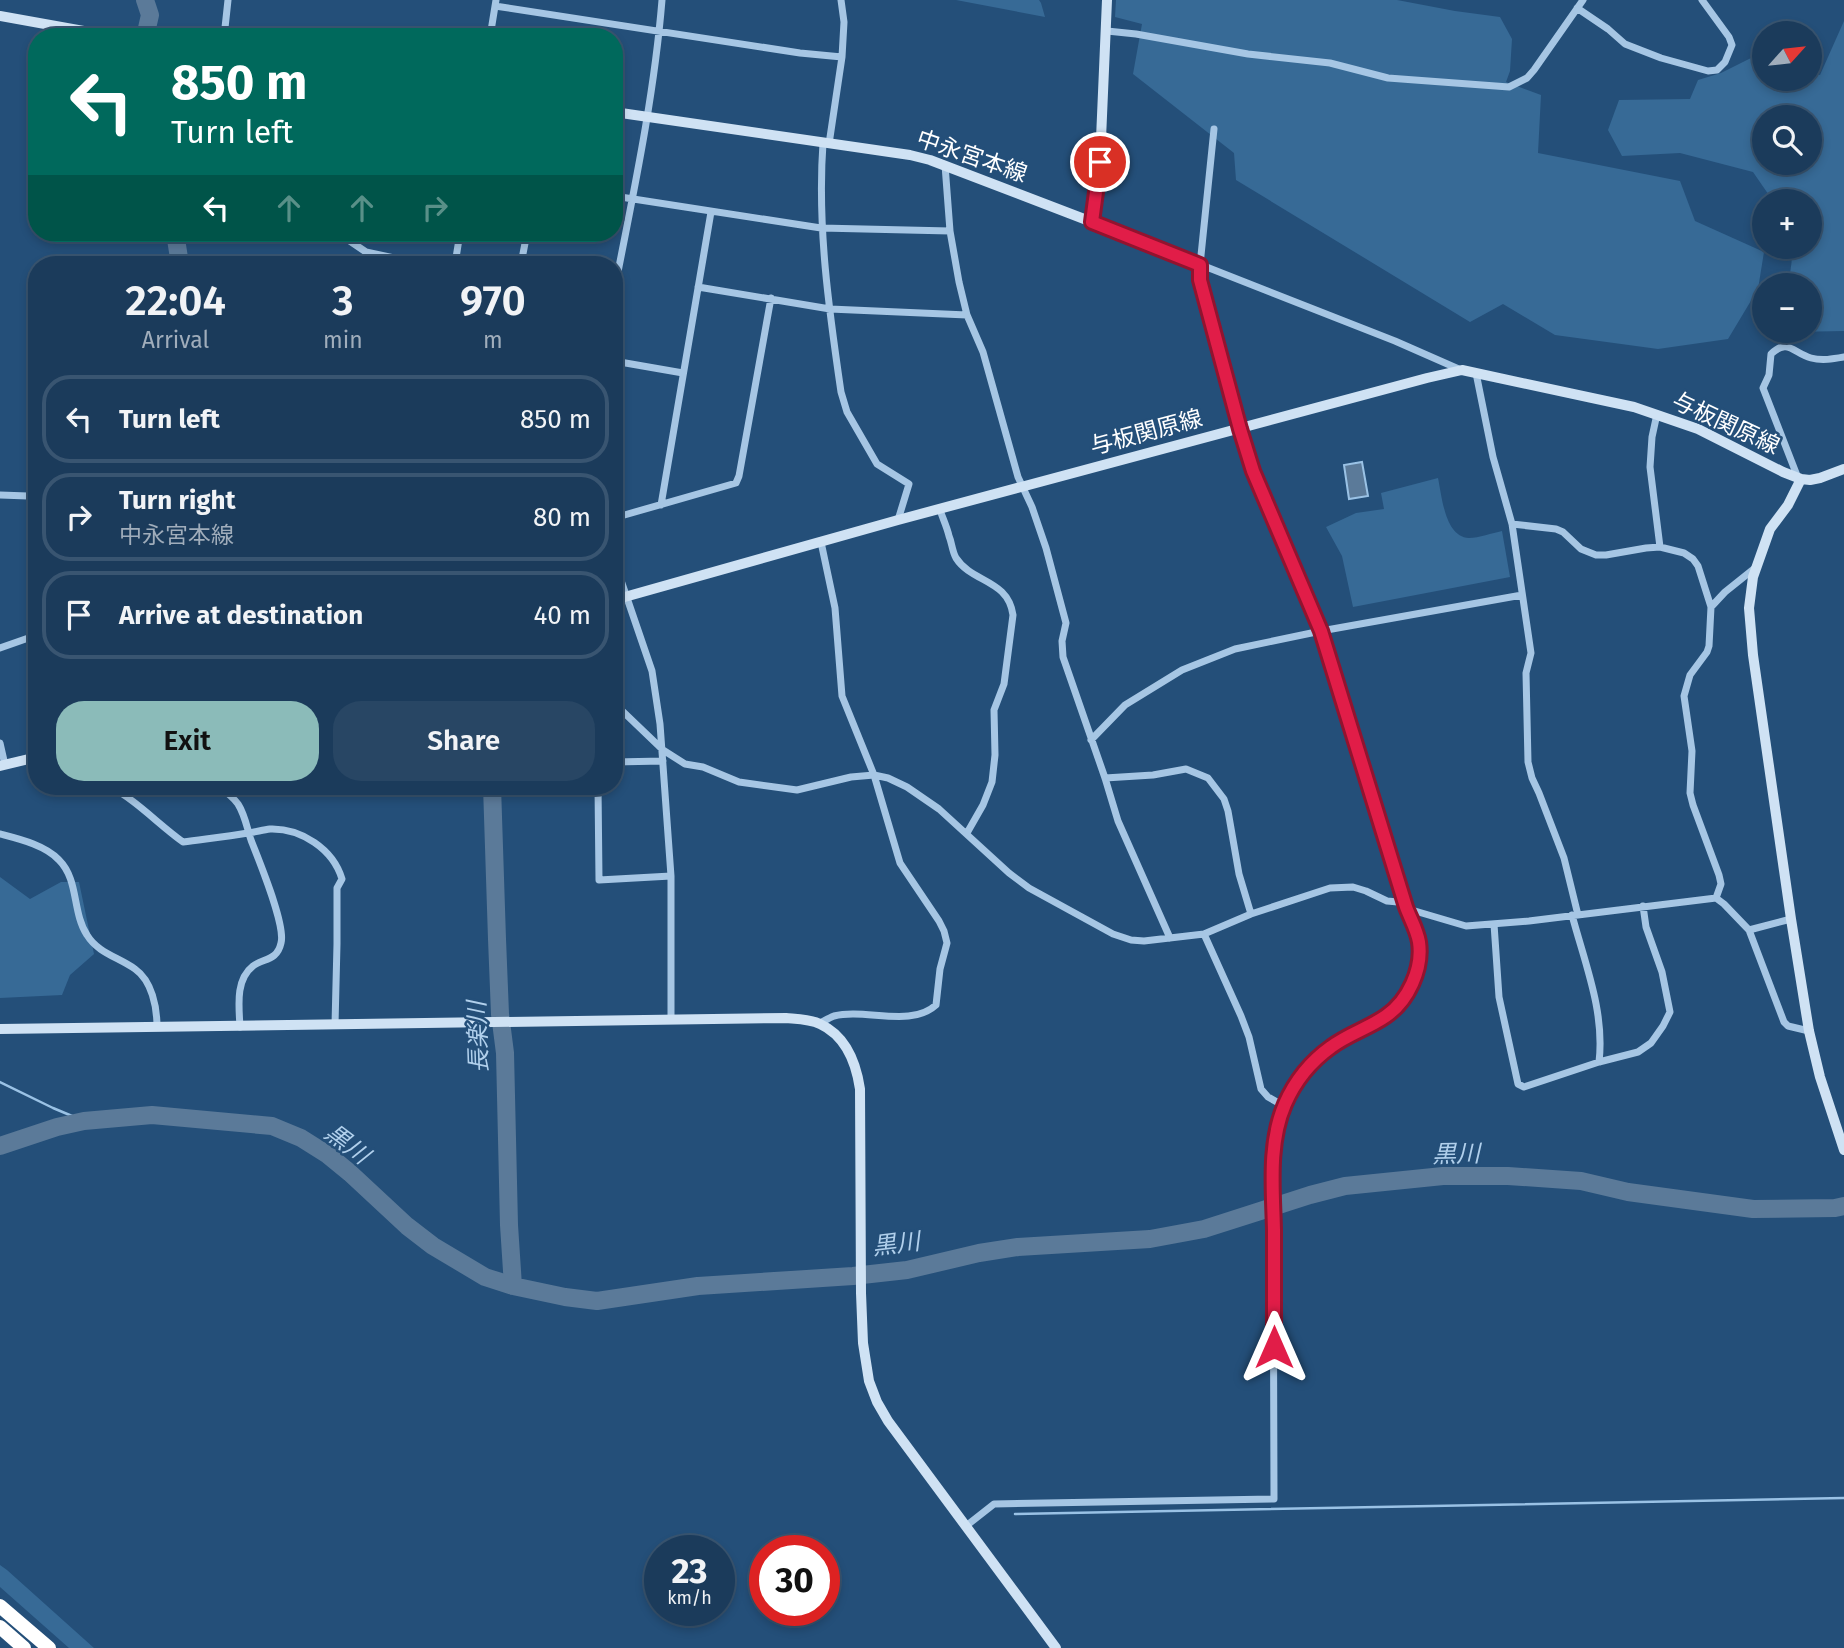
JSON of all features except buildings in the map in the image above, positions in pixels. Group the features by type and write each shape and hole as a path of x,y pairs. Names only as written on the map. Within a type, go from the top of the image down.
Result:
{"highway":[{"path":"0,1606 49,1648"},
{"path":"0,1626 24,1648"}],"street":[{"path":"225,28 228,0"},
{"path":"621,256 646,117 662,0"},
{"path":"841,0 845,22 842,57 821,172 821,228 841,392 847,412 877,464 909,484 898,520"},
{"path":"1107,0 1100,162 1092,222 1462,370"},
{"path":"1107,31 1329,64 1388,78 1509,87 1527,78 1583,0"},
{"path":"1577,8 1625,44 1708,72 1717,70 1725,62 1732,45 1702,0"},
{"path":"492,28 496,3 800,53 842,57"},
{"path":"0,16 67,28"},
{"name":"中永宮本線","path":"623,113 910,155 945,164 1092,222"},
{"path":"965,1526 995,1504 1274,1499 1275,1139 1284,1106 1298,1080 1319,1056 1349,1035 1385,1017 1399,1005 1408,992 1419,960 1419,941 1406,907 1321,631 1258,483 1240,429 1200,280 1214,129"},
{"path":"945,164 950,231 967,315 983,352 1023,486 1046,548 1066,623 1062,641 1063,657 1118,821 1170,938"},
{"path":"623,198 821,228 950,231"},
{"path":"661,505 711,212"},
{"path":"351,242 366,252 385,256"},
{"path":"698,287 830,309 967,315"},
{"path":"623,516 736,483 771,298"},
{"path":"1844,356 1828,360 1809,357 1788,346 1780,347 1771,354 1769,375 1763,388 1799,478 1798,487 1788,505 1770,529 1756,567 1749,608 1753,655 1809,1031 1820,1077 1844,1150"},
{"path":"623,363 682,373"},
{"name":"与板関原線","path":"623,597 1023,486 1462,370 1657,414 1698,429 1799,478"},
{"path":"1476,373 1493,457 1512,524 1531,653 1527,673 1528,762 1564,858 1599,1017 1599,1062"},
{"path":"1657,414 1650,467 1660,547"},
{"path":"1799,478 1810,480 1844,469"},
{"path":"0,495 28,496"},
{"path":"940,510 957,559 1000,589 1008,597 1013,615 1004,684 994,710 995,755 992,782 967,833"},
{"path":"1512,524 1556,529 1581,549 1597,555 1660,547 1684,553 1698,566 1712,607 1707,652 1690,675 1684,696 1692,751 1690,793 1721,884 1716,898"},
{"path":"820,1023 837,1015 912,1016 925,1013 936,1005 940,969 947,943 944,931 900,863 874,775 842,696 835,608 821,542"},
{"path":"1712,607 1725,592 1756,567"},
{"path":"623,585 652,671 663,750 671,876 671,1019"},
{"path":"1091,740 1125,705 1182,670 1235,649 1522,595"},
{"path":"0,648 28,638"},
{"path":"623,712 663,750 685,764 703,767 739,782 797,790 851,778 874,775 888,778 907,787 939,809 1029,888 1114,934 1131,940 1204,934 1251,914 1339,886 1367,891 1387,901 1398,902 1466,926 1716,898 1749,930 1784,1022 1788,1026 1809,1031"},
{"path":"0,743 2,766 28,759"},
{"path":"623,762 663,761"},
{"path":"1105,778 1153,775 1186,769 1208,778 1224,799 1228,811 1239,874 1251,914"},
{"path":"126,795 183,842 269,829 297,833 318,845 339,870 342,879 337,888 335,1025"},
{"path":"228,795 237,804 245,820 273,900 282,940 270,960 255,964 245,976 238,995 240,1027"},
{"path":"598,795 599,880 671,876"},
{"path":"0,834 43,849 58,858 72,882 75,900 87,934 110,956 136,970 143,977 153,996 157,1027"},
{"path":"1494,924 1499,997 1518,1084 1524,1087 1645,1049 1663,1026 1670,1013 1662,972 1646,927 1643,906"},
{"path":"1749,930 1791,919"},
{"path":"1204,934 1249,1037 1261,1089 1268,1097 1284,1106"},
{"path":"0,1029 786,1018 820,1023 846,1045 856,1067 860,1089 861,1293 869,1381 888,1421 1056,1648"}],"shaded area":[{"path":"956,0 1039,0 1045,17"},
{"path":"1116,0 1397,0 1500,17 1512,39 1510,71 1506,82 1541,95 1538,153 1680,181 1695,221 1752,247 1752,259 1763,259 1761,273 1752,273 1752,299 1728,339 1658,349 1555,335 1503,304 1470,322 1236,180 1234,153 1133,74 1142,24 1115,17"},
{"path":"1844,21 1844,331 1822,331 1822,273 1790,273 1792,259 1822,259 1822,189 1765,189 1755,175 1822,175 1822,105 1752,105 1752,172 1680,153 1622,156 1608,130 1619,100 1690,99 1698,80 1721,73 1752,58 1752,91 1822,91 1822,70"},
{"path":"1362,462 1368,496 1349,499 1344,465"},
{"path":"1438,478 1446,515 1461,536 1469,538 1502,531 1510,577 1353,607 1342,556 1326,527 1356,513 1384,509 1381,493"},
{"path":"0,877 30,899 61,882 79,882 94,954 70,975 62,995 0,998"},
{"path":"0,1565 94,1648 69,1648 0,1587"}],"waterway":[{"name":"長楽川","path":"145,0 150,15 147,28"},
{"name":"長楽川","path":"176,242 179,256"},
{"name":"長楽川","path":"492,795 513,1286"},
{"path":"0,1082 84,1121"},
{"name":"黒川","path":"0,1146 84,1121 152,1115 272,1126 301,1138 328,1155 407,1226 433,1246 485,1277 513,1286 597,1301 698,1286 907,1270 1018,1247 1150,1239 1204,1229 1345,1186 1443,1176 1508,1176 1581,1181 1628,1192 1753,1209 1844,1206"},
{"path":"1015,1514 1844,1498"}],"route":[{"path":"1100,162 1092,222 1200,265 1200,280 1253,471 1321,631 1406,907 1419,941 1419,960 1415,976 1399,1005 1385,1017 1349,1035 1319,1056 1298,1080 1279,1119 1273,1173 1274,1347"}]}
